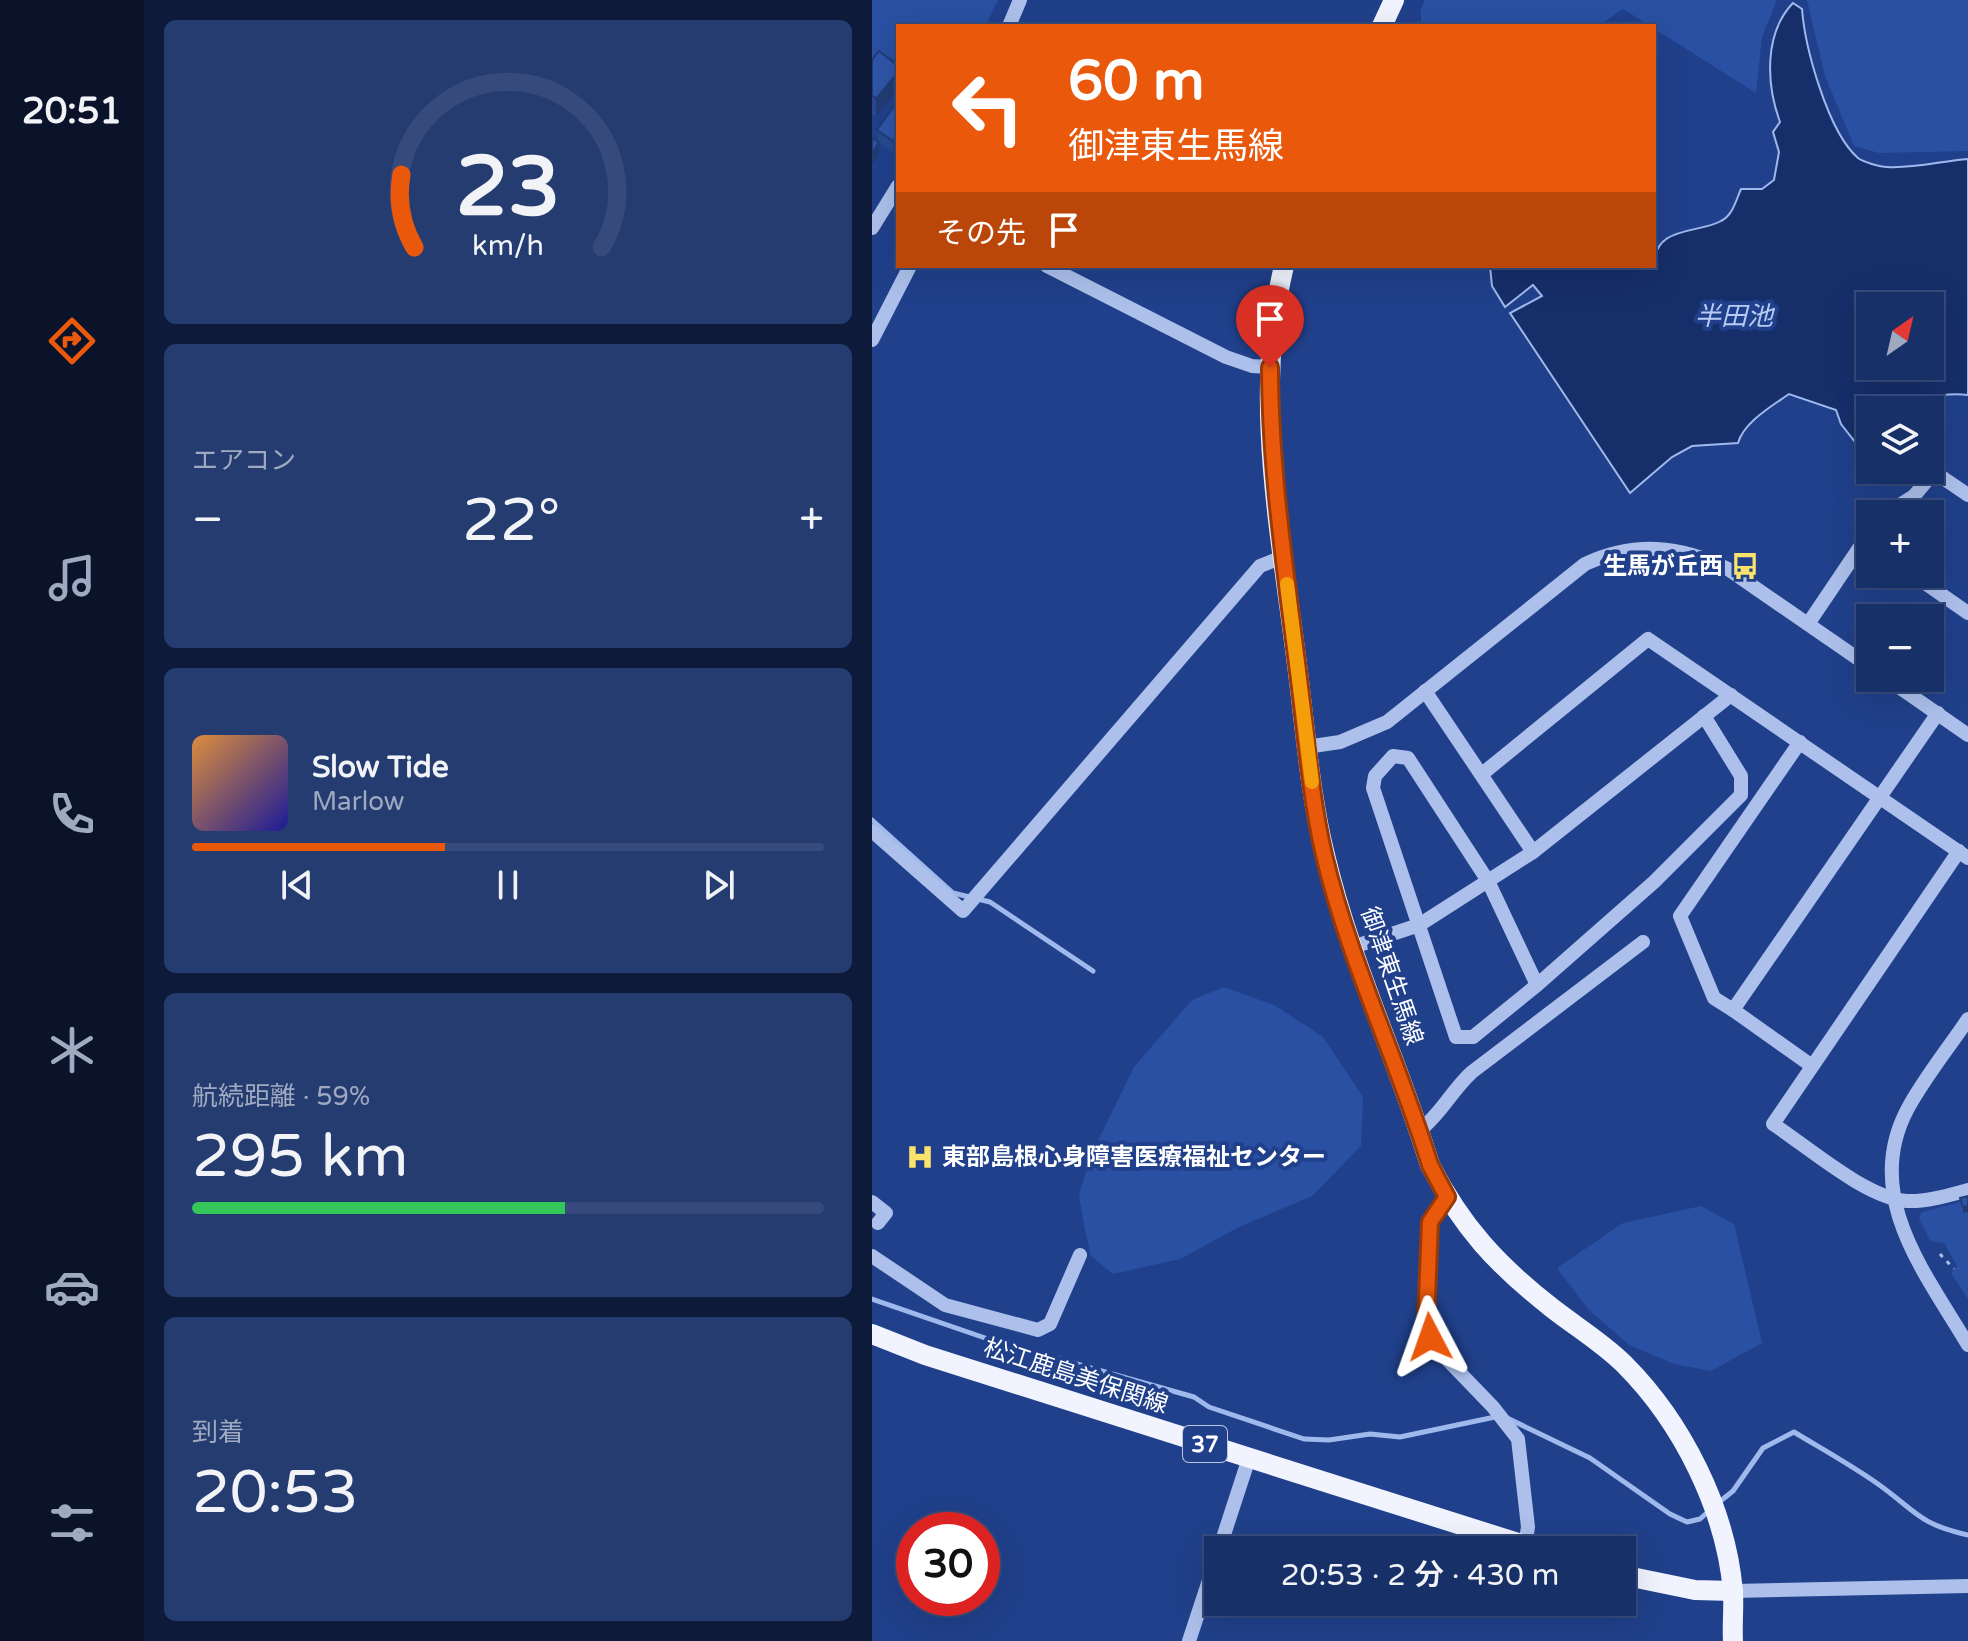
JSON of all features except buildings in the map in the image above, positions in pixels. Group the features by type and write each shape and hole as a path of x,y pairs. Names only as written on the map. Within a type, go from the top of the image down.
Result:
{"main road":[{"path":"1383,24 1394,0"},
{"name":"御津東生馬線","path":"1284,268 1272,330 1270,367 1270,421 1283,557 1306,747 1324,855 1353,947 1430,1165 1447,1197 1477,1241 1509,1274 1623,1362 1659,1403 1693,1461 1716,1517 1733,1591"},
{"name":"松江鹿島美保関線","path":"872,1334 925,1355 1494,1536"},
{"path":"1636,1578 1695,1590 1733,1591 1733,1641"}],"street":[{"path":"1010,24 1020,0"},
{"path":"872,228 896,190"},
{"path":"872,340 909,268"},
{"path":"1051,268 1226,357 1252,366 1270,367"},
{"path":"1908,500 1929,478 1943,478 1968,495"},
{"path":"1306,747 1340,742 1387,722 1585,564 1608,553 1636,548 1669,548 1704,557 1856,657"},
{"path":"1808,624 1856,556"},
{"path":"872,831 963,911 1260,566 1283,557"},
{"path":"1932,588 1968,613"},
{"path":"1482,774 1648,639 1963,855 1773,1124 1870,1188 1893,1199 1910,1201 1968,1190"},
{"path":"1425,691 1533,852"},
{"path":"1907,692 1968,735"},
{"path":"1353,947 1419,925 1533,852 1731,695"},
{"path":"1733,1010 1938,713"},
{"path":"1537,985 1488,881 1408,758 1393,756 1375,776 1373,788 1456,1037 1473,1037 1537,985 1654,882 1741,795 1741,776 1704,716"},
{"path":"1800,742 1680,916 1714,998 1812,1066"},
{"path":"1419,1131 1440,1112 1450,1095 1472,1072 1643,942"},
{"path":"1968,1019 1907,1111 1895,1141 1893,1199 1905,1239 1968,1345"},
{"path":"1447,1197 1430,1222 1426,1324 1438,1350 1493,1407 1518,1439 1530,1536"},
{"path":"872,1202 886,1213 874,1224"},
{"path":"872,1256 945,1305 1038,1330 1050,1324 1055,1316 1080,1255"},
{"path":"1223,1536 1249,1458"},
{"path":"1733,1591 1968,1586"},
{"path":"1189,1641 1204,1595"}],"path":[{"path":"1940,1254 1954,1269"}],"shaded area":[{"path":"872,0 998,0 986,24 896,24 896,60 888,57 872,64"},
{"path":"1425,0 1777,0 1762,37 1756,93 1656,30 1656,24 1647,24 1623,9 1601,24 1421,24 1421,9"},
{"path":"1807,0 1968,0 1968,151 1879,153 1854,146 1825,76"},
{"path":"1224,987 1276,1006 1323,1037 1363,1097 1361,1146 1312,1196 1237,1228 1180,1259 1113,1274 1091,1256 1083,1220 1079,1194 1091,1155 1134,1067 1192,1000"},
{"path":"1968,1200 1968,1299 1951,1273 1957,1266 1944,1243 1930,1241 1919,1218 1922,1212"},
{"path":"1701,1206 1734,1224 1762,1343 1711,1371 1674,1364 1629,1345 1588,1309 1557,1268 1623,1223"}],"water":[{"name":"半田池","path":"1793,3 1802,9 1813,66 1828,110 1847,146 1858,158 1884,167 1968,159 1968,395 1856,396 1856,443 1841,424 1836,410 1789,394 1752,421 1738,443 1692,446 1672,457 1630,493 1510,313 1542,296 1533,285 1505,307 1492,286 1490,268 1656,268 1656,253 1669,237 1721,221 1731,211 1741,189 1762,189 1774,180 1779,152 1773,132 1780,122 1770,76 1772,44 1784,15"}],"waterway":[{"path":"872,820 953,893 990,902 1093,971"},
{"path":"872,1299 988,1339 1194,1397 1209,1407 1304,1439 1329,1440 1370,1434 1400,1437 1495,1417"},
{"path":"1505,1417 1590,1458 1670,1514 1687,1522 1700,1519 1710,1510"},
{"path":"1718,1503 1733,1491 1763,1448 1794,1432 1868,1477 1918,1516 1968,1535"}],"slow traffic":[{"path":"1287,584 1312,782"}],"place":[{"name":"生馬が丘西","path":"1745,566"},
{"name":"東部島根心身障害医療福祉センター","path":"920,1157"}],"route":[{"path":"1270,367 1270,421 1283,557 1306,747 1324,855 1430,1165 1447,1197 1430,1222 1426,1324 1430,1337"}]}
